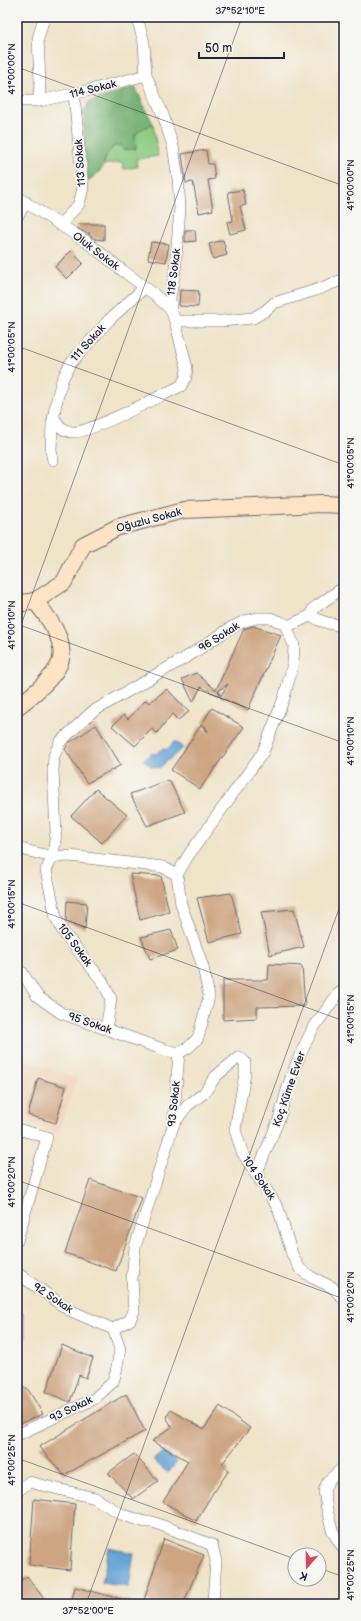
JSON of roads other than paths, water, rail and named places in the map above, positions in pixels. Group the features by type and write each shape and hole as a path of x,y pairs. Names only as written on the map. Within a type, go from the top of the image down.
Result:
{"street":[{"path":"39,101 40,81 38,40 44,17"},
{"name":"118 Sokak","path":"54,418 62,429 74,433 83,431 181,386 186,378 187,368 173,316 170,298 175,271 180,208 178,179 173,146 163,115 146,75 144,43 138,17"},
{"name":"114 Sokak","path":"17,101 39,101 74,94 146,75"},
{"name":"113 Sokak","path":"60,225 79,204 83,188 74,94"},
{"path":"17,217 22,200"},
{"name":"Oluk Sokak","path":"22,200 87,242 144,288 154,294 173,316"},
{"path":"173,316 221,321 253,318 274,303 316,290 344,279"},
{"name":"111 Sokak","path":"53,460 51,451 57,399 62,380 70,364 109,320 144,288"},
{"name":"Oğuzlu Sokak","path":"34,601 64,582 83,544 118,527 184,510 322,504 344,505"},
{"path":"179,1053 189,1047 198,1038 209,996 203,967 181,904 178,875 188,856 263,752 284,698 293,664 294,645 286,627 312,615 317,606 344,587"},
{"path":"17,604 34,601 50,620 61,650 61,660 57,668 47,680 17,708"},
{"path":"312,615 315,619 322,622 344,626"},
{"name":"96 Sokak","path":"53,857 56,832 53,771 54,756 60,742 73,728 92,712 190,655 232,627 245,621 264,618 281,622 286,627"},
{"path":"17,848 53,857 70,856 163,867 178,875"},
{"name":"105 Sokak","path":"53,857 46,870 56,918 64,933 103,982 111,999 106,1029"},
{"name":"95 Sokak","path":"17,970 22,972 37,996 61,1013 165,1050 179,1053"},
{"name":"Koç Küme Evler","path":"256,1175 279,1119 290,1080 303,1048 312,1030 337,995 344,990"},
{"name":"93 Sokak","path":"17,1435 94,1399 113,1382 120,1349 113,1329 130,1320 134,1311 132,1278 136,1247 173,1126 179,1053"},
{"name":"104 Sokak","path":"173,1126 187,1106 204,1093 216,1076 239,1057 245,1062 245,1074 235,1130 242,1152 278,1208 292,1254 300,1269 311,1277 332,1287 344,1299"},
{"path":"17,1129 47,1137 17,1241"},
{"name":"92 Sokak","path":"17,1273 69,1310 113,1329"},
{"path":"17,1317 17,1338"},
{"path":"344,1467 328,1481 324,1491 332,1530 344,1550"},
{"path":"17,1492 29,1482 96,1498 121,1514 145,1522 153,1522 212,1545 216,1561 213,1601"}],"water":[{"path":"175,741 183,748 159,768 153,767 143,760 153,753 156,754 163,748 166,750"},
{"path":"163,1452 177,1462 168,1473 153,1460"},
{"path":"109,1548 134,1553 129,1587 102,1583"}]}
